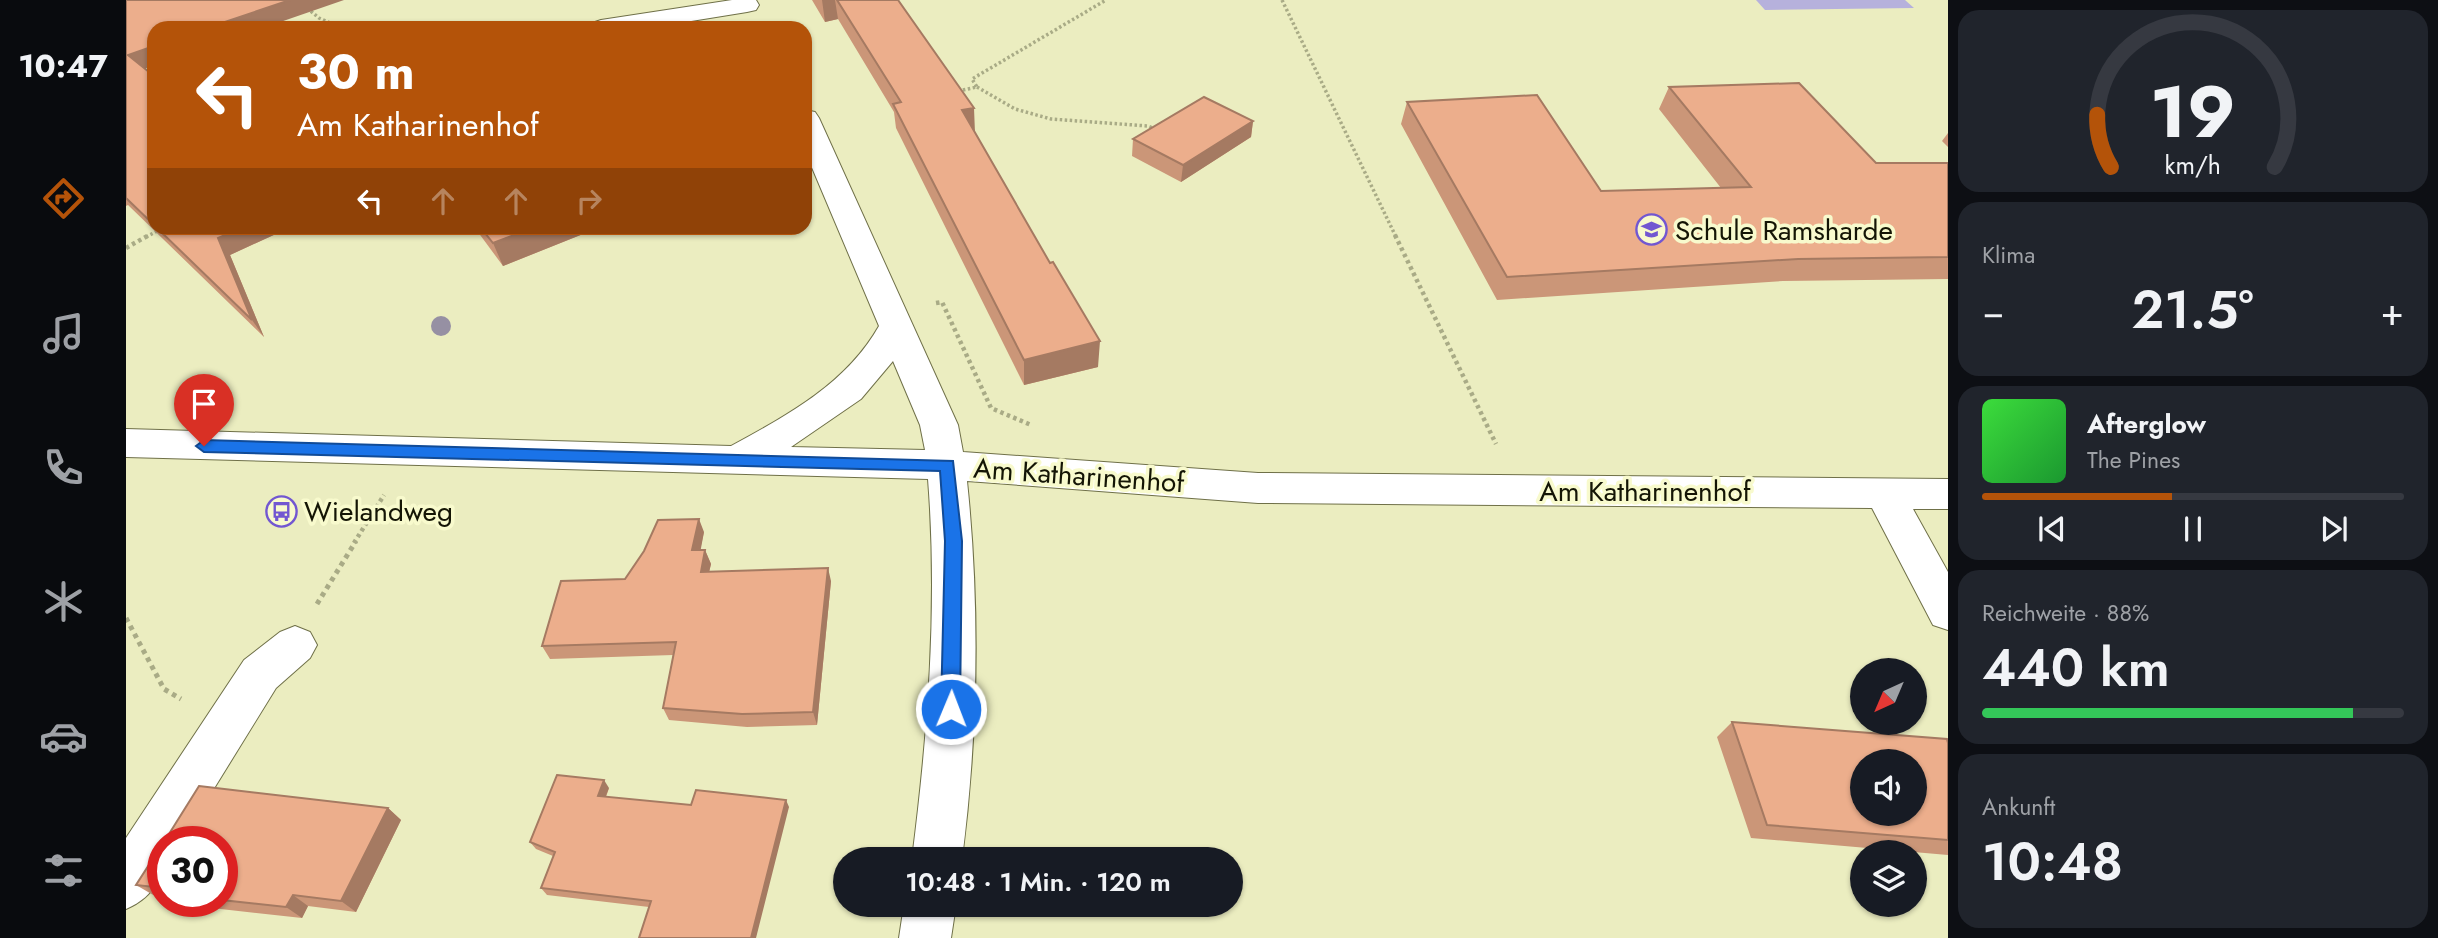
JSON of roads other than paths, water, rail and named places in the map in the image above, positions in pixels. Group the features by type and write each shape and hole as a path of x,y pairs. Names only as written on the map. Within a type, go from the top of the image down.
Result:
{"street":[{"path":"640,21 746,2 756,21"},
{"path":"812,134 939,425 947,466 953,541 951,709 938,847"},
{"path":"735,461 821,411 842,395 884,352 893,320"},
{"name":"Am Katharinenhof","path":"126,443 947,466 1258,488 1948,494"},
{"path":"1884,493 1948,612"},
{"path":"126,883 260,674 295,645"},
{"path":"926,938 929,917"}],"place":[{"name":"Schule Ramsharde","path":"1652,230"},
{"name":"Wielandweg","path":"281,511"}]}
